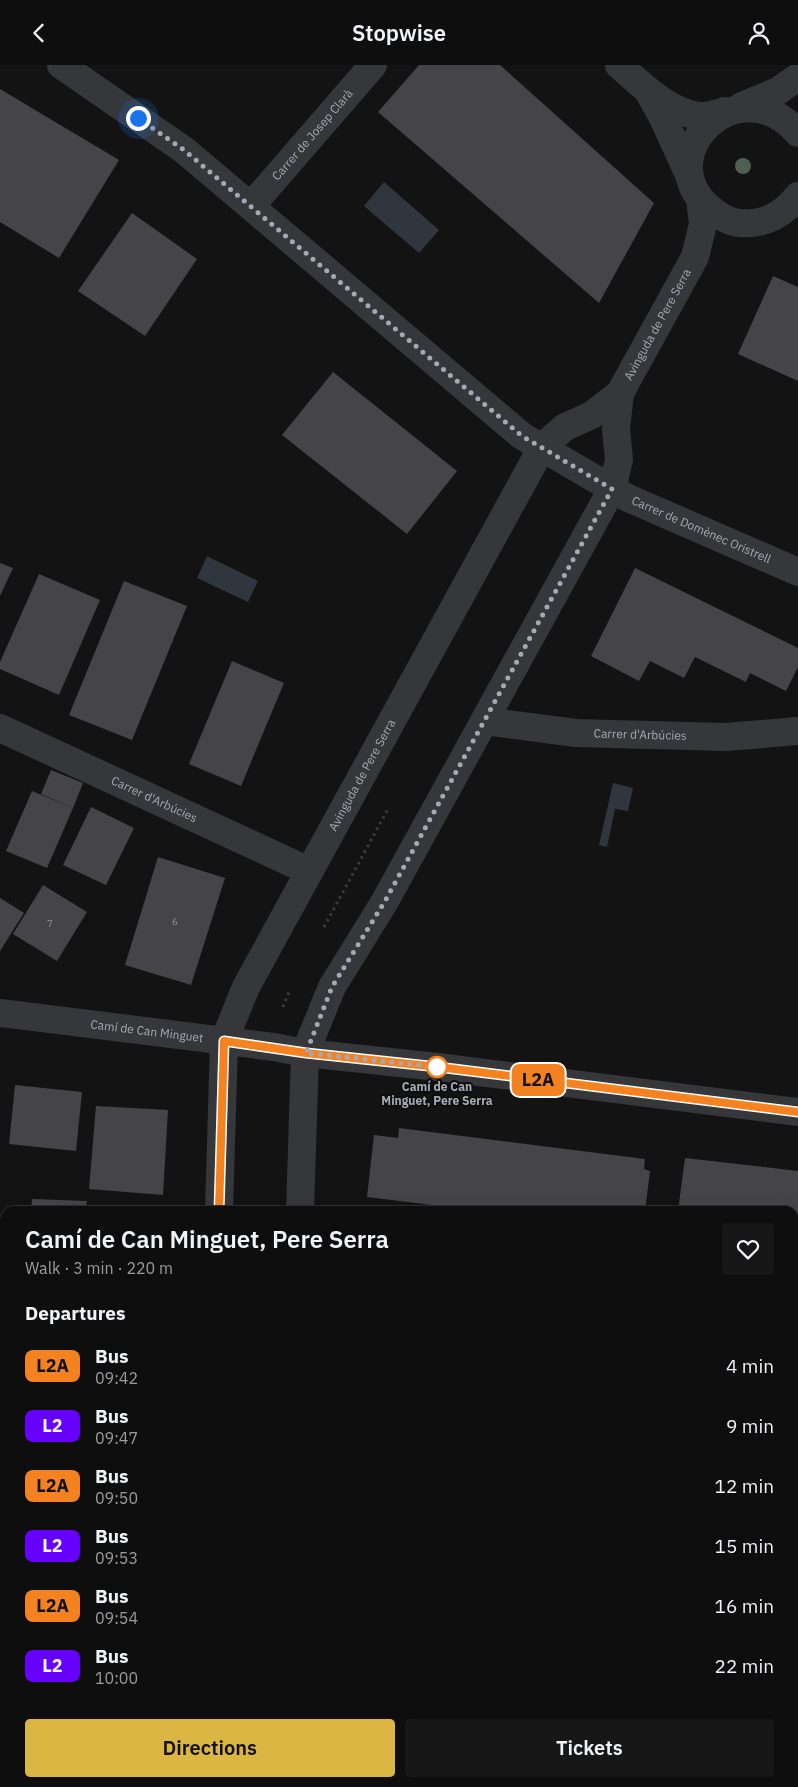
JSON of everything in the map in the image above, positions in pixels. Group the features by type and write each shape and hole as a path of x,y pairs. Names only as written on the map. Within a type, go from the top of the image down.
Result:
{"street":[{"name":"Carrer de Domènec Oristrell","path":"60,65 184,150 522,436 641,504 798,572"},
{"name":"Carrer de Josep Clarà","path":"251,206 373,65"},
{"path":"619,65 648,91 688,113 704,116 732,109 778,91 798,77"},
{"path":"648,91 675,141 696,191 715,213 735,223 775,220 789,208 798,196"},
{"path":"696,191 690,161 693,145 704,127 732,109 760,107 773,111 790,123 798,133"},
{"name":"Avinguda de Pere Serra","path":"300,1206 306,1053 332,987 385,901 612,489 619,460 616,429 620,393 695,257 703,224 696,191"},
{"name":"Avinguda de Pere Serra","path":"695,257 711,242 730,231 775,220"},
{"name":"Avinguda de Pere Serra","path":"219,1206 224,1041 246,987 542,447 565,427 592,415 620,393"},
{"name":"Carrer d'Arbúcies","path":"484,721 576,733 726,737 798,731"},
{"name":"Carrer d'Arbúcies","path":"0,728 309,871"},
{"name":"Camí de Can Minguet","path":"0,1013 274,1047 306,1053 438,1067 798,1112"}],"path":[{"path":"322,931 392,801"},
{"path":"274,1047 284,1000 294,983"}],"shaded area":[{"path":"384,182 439,230 419,253 364,206"},
{"path":"207,556 258,581 248,602 197,578"},
{"path":"613,783 633,788 628,811 615,809 607,847 599,845"}],"building":[{"path":"419,65 500,65 654,203 599,303 378,112"},
{"path":"0,89 119,160 59,258 0,222"},
{"path":"132,213 197,259 145,336 78,291"},
{"path":"773,276 798,287 798,381 738,354"},
{"path":"333,372 457,471 407,534 282,435"},
{"path":"0,563 13,568 0,596"},
{"path":"635,568 798,648 798,667 786,691 750,673 746,682 695,657 684,678 650,661 639,681 591,656"},
{"path":"39,574 100,600 59,695 0,669 0,662"},
{"path":"124,581 187,606 132,740 69,715"},
{"path":"232,661 284,683 241,786 189,764"},
{"path":"51,770 83,783 73,808 41,794"},
{"path":"32,791 73,808 47,868 6,851"},
{"path":"91,807 134,828 106,885 63,865"},
{"path":"158,857 225,878 191,985 125,965"},
{"path":"43,885 87,912 57,961 13,934"},
{"path":"0,898 24,913 0,951"},
{"path":"15,1085 82,1092 76,1151 9,1144"},
{"path":"96,1106 168,1110 163,1195 89,1189"},
{"path":"399,1128 645,1159 644,1169 650,1171 646,1206 440,1206 367,1197 374,1135 398,1138"},
{"path":"685,1158 798,1171 798,1206 679,1206"},
{"path":"32,1199 87,1201 86,1206 31,1206"}],"bus line":[{"name":"L2A","path":"219,1206 224,1041 306,1053 438,1067 798,1112"}],"place":[{"name":"Camí de Can Minguet, Pere Serra","path":"437,1067"}],"route":[{"path":"138,118 184,150 522,436 612,489 385,901 332,987 306,1053 437,1067"}]}
